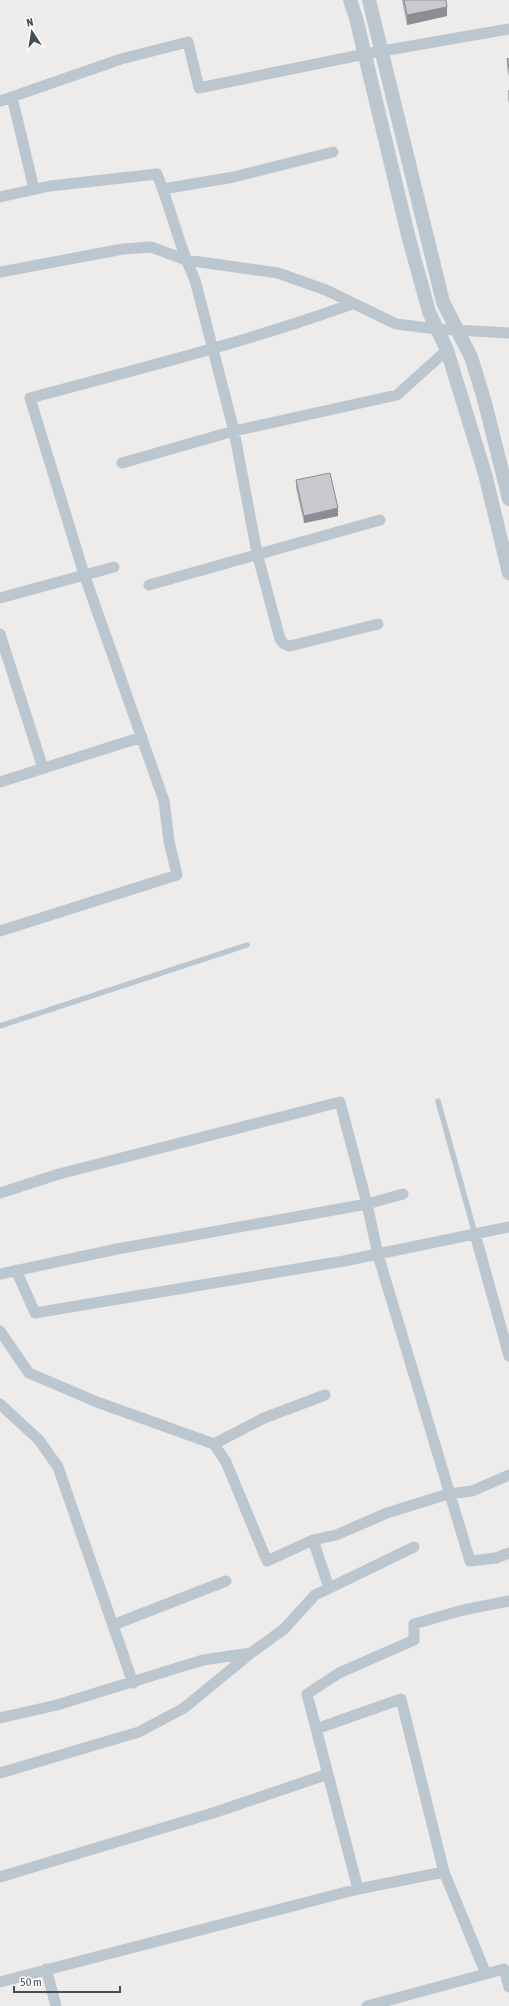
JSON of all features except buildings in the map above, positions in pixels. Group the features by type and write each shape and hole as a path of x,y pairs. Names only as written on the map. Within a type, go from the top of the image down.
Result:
{"street":[{"path":"350,0 365,54 411,246 429,312 447,350 484,474 509,573"},
{"path":"368,0 443,302 470,357 484,399 509,499"},
{"path":"0,101 121,59 188,42 199,88 365,54 509,30"},
{"path":"12,97 34,189"},
{"path":"163,190 234,177 333,152"},
{"path":"0,197 34,189 157,174 186,260 195,280 213,348 234,431 257,553 280,639 284,644 290,646 378,624"},
{"path":"0,272 123,249 151,247 186,260 278,273 326,290 352,304 396,324 437,329 509,333"},
{"path":"0,931 177,875 169,841 164,801 84,574 30,398 213,348 301,322 352,304"},
{"path":"122,463 234,431 397,395 447,350"},
{"path":"149,585 257,553 380,520"},
{"path":"0,598 114,567"},
{"path":"0,634 43,768"},
{"path":"0,782 142,737"},
{"path":"0,1193 59,1174 340,1102 367,1204 378,1255 448,1494 470,1561 496,1558 509,1553"},
{"path":"0,1274 116,1249 367,1204 403,1194"},
{"path":"16,1270 35,1313 378,1255 509,1227"},
{"path":"475,1234 509,1356"},
{"path":"0,1331 30,1373 98,1402 214,1444 226,1462 267,1561 313,1540 336,1535 388,1513 448,1494 472,1491 509,1474"},
{"path":"214,1444 264,1418 325,1395"},
{"path":"0,1404 39,1440 58,1466 133,1683"},
{"path":"313,1540 329,1588"},
{"path":"0,1773 139,1732 184,1708 251,1653 284,1629 315,1595 414,1547"},
{"path":"113,1626 226,1581"},
{"path":"358,1889 307,1694 339,1673 414,1640 414,1624 463,1610 509,1601"},
{"path":"0,1718 57,1705 133,1683 203,1660 251,1653"},
{"path":"316,1729 401,1699 444,1872 486,1974"},
{"path":"0,1877 216,1812 328,1774"},
{"path":"0,1982 358,1889 444,1872"},
{"path":"46,1969 56,2006"},
{"path":"367,2006 504,1969 509,1987"}],"lane":[{"path":"0,1026 247,945"},
{"path":"438,1101 475,1234"}]}
